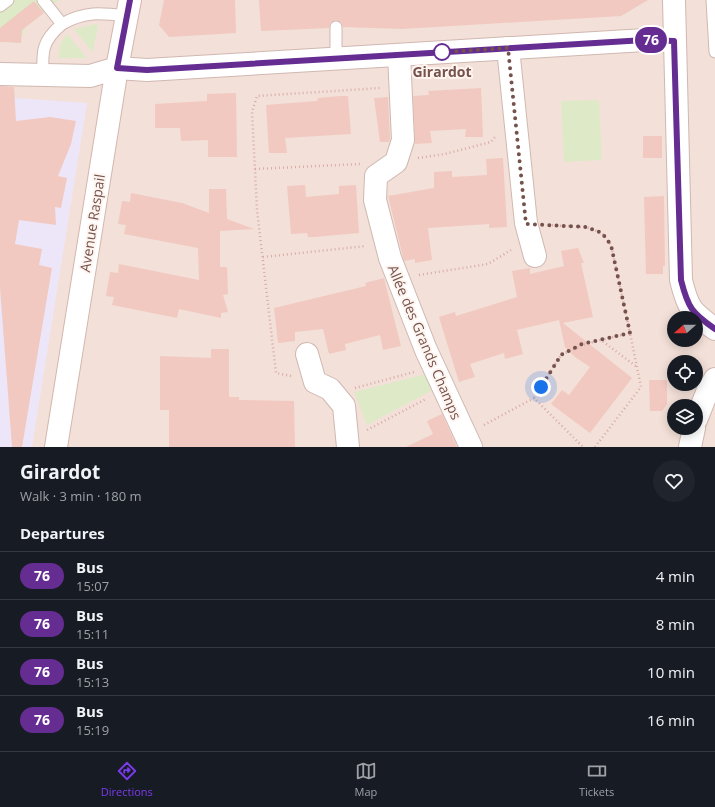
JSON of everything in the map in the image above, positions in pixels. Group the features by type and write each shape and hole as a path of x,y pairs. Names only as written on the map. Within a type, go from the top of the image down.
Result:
{"street":[{"path":"674,0 681,280 687,302 697,316 715,329"},
{"name":"Avenue Raspail","path":"56,447 128,8"},
{"path":"0,74 90,76 117,68 147,70 645,40 674,41"},
{"path":"508,48 526,224 535,256"},
{"name":"Allée des Grands Champs","path":"399,55 402,87 403,140 396,162 376,176 375,200 386,244 398,278 434,367 469,441"},
{"path":"307,354 315,382 330,389 344,406 348,444"},
{"path":"703,402 708,390 715,379"},
{"path":"690,447 693,435"}],"lane":[{"path":"0,6 8,0"},
{"path":"712,0 715,52"},
{"path":"46,4 62,24"},
{"path":"42,75 44,44 51,34 62,24 74,17 86,14 128,8"},
{"path":"336,27 336,59"}],"path":[{"path":"315,382 276,373 257,210 252,112 257,96 402,87"},
{"path":"398,278 488,264 513,249 526,224 586,227 602,233 611,245 641,387 595,447"},
{"path":"263,257 386,244"},
{"path":"469,441 534,398 561,355 582,344 630,333"},
{"path":"601,340 637,367"},
{"path":"334,393 434,367"},
{"path":"348,444 444,389"},
{"path":"534,398 582,447"}],"shaded area":[{"path":"59,0 715,0 715,447 0,447 0,42 19,43 27,26"},
{"path":"0,97 87,103 32,447 0,447"}],"green space":[{"path":"0,0 59,0 27,26 19,43 0,42"},
{"path":"95,24 98,25 93,53 74,29"},
{"path":"66,35 68,35 87,58 58,58 60,45"},
{"path":"599,100 602,160 564,162 561,101"},
{"path":"431,373 438,387 367,425 354,392"}],"building":[{"path":"164,0 235,0 236,33 169,37 159,25"},
{"path":"259,0 648,0 621,16 402,29 343,27 342,23 336,20 330,23 329,28 261,31"},
{"path":"34,1 44,13 22,30 21,43 0,42 0,28"},
{"path":"0,86 14,87 16,121 50,117 76,121 71,144 58,176 67,178 61,208 55,207 56,225 19,220 15,244 42,249 39,265 52,268 22,447 12,447 0,288"},
{"path":"481,88 483,137 465,137 466,129 430,131 432,143 415,144 413,96 429,95 428,91"},
{"path":"236,93 237,157 208,157 208,140 181,141 180,128 155,128 155,104 207,101 207,94"},
{"path":"348,96 351,134 285,138 287,153 269,153 266,105 317,101 318,98"},
{"path":"388,97 390,138 389,142 380,142 374,98"},
{"path":"643,136 662,136 662,158 643,158"},
{"path":"503,158 507,227 489,228 489,224 428,228 432,260 415,263 415,259 404,261 388,196 434,188 434,172 452,171 452,177 487,175 486,159"},
{"path":"305,185 306,197 339,194 339,186 356,185 359,233 314,237 308,237 307,233 291,234 287,186"},
{"path":"209,189 226,189 227,219 254,229 220,231 220,267 227,267 228,294 223,295 228,312 221,313 221,318 179,309 177,318 112,305 114,297 106,296 110,272 118,273 119,264 199,280 198,248 124,234 126,225 118,224 122,201 130,202 131,193 182,203 209,213"},
{"path":"664,196 665,266 663,266 663,274 646,274 644,197"},
{"path":"578,248 584,263 581,263 593,317 563,323 632,378 590,433 551,404 562,390 569,395 590,367 575,357 565,347 559,320 517,330 523,354 505,359 504,353 470,364 475,377 459,382 439,317 455,312 456,316 517,297 512,271 530,268 530,274 564,266 561,251"},
{"path":"384,278 401,346 383,350 380,335 345,344 346,350 329,354 323,329 295,332 295,341 278,343 274,308 366,286 365,283"},
{"path":"211,349 229,349 229,397 239,397 239,400 294,401 295,447 169,447 169,410 160,410 160,356 211,358"},
{"path":"649,380 667,380 667,404 662,411 650,411"},
{"path":"442,414 457,447 406,447 433,434 427,421"}],"bus line":[{"name":"76","path":"130,0 117,68 147,70 645,40 674,41 681,280 687,302 697,316 715,329"}],"place":[{"name":"Girardot","path":"442,52"}],"route":[{"path":"442,52 508,48 526,224 586,227 602,233 611,245 630,333 582,344 561,355 541,387"}]}
